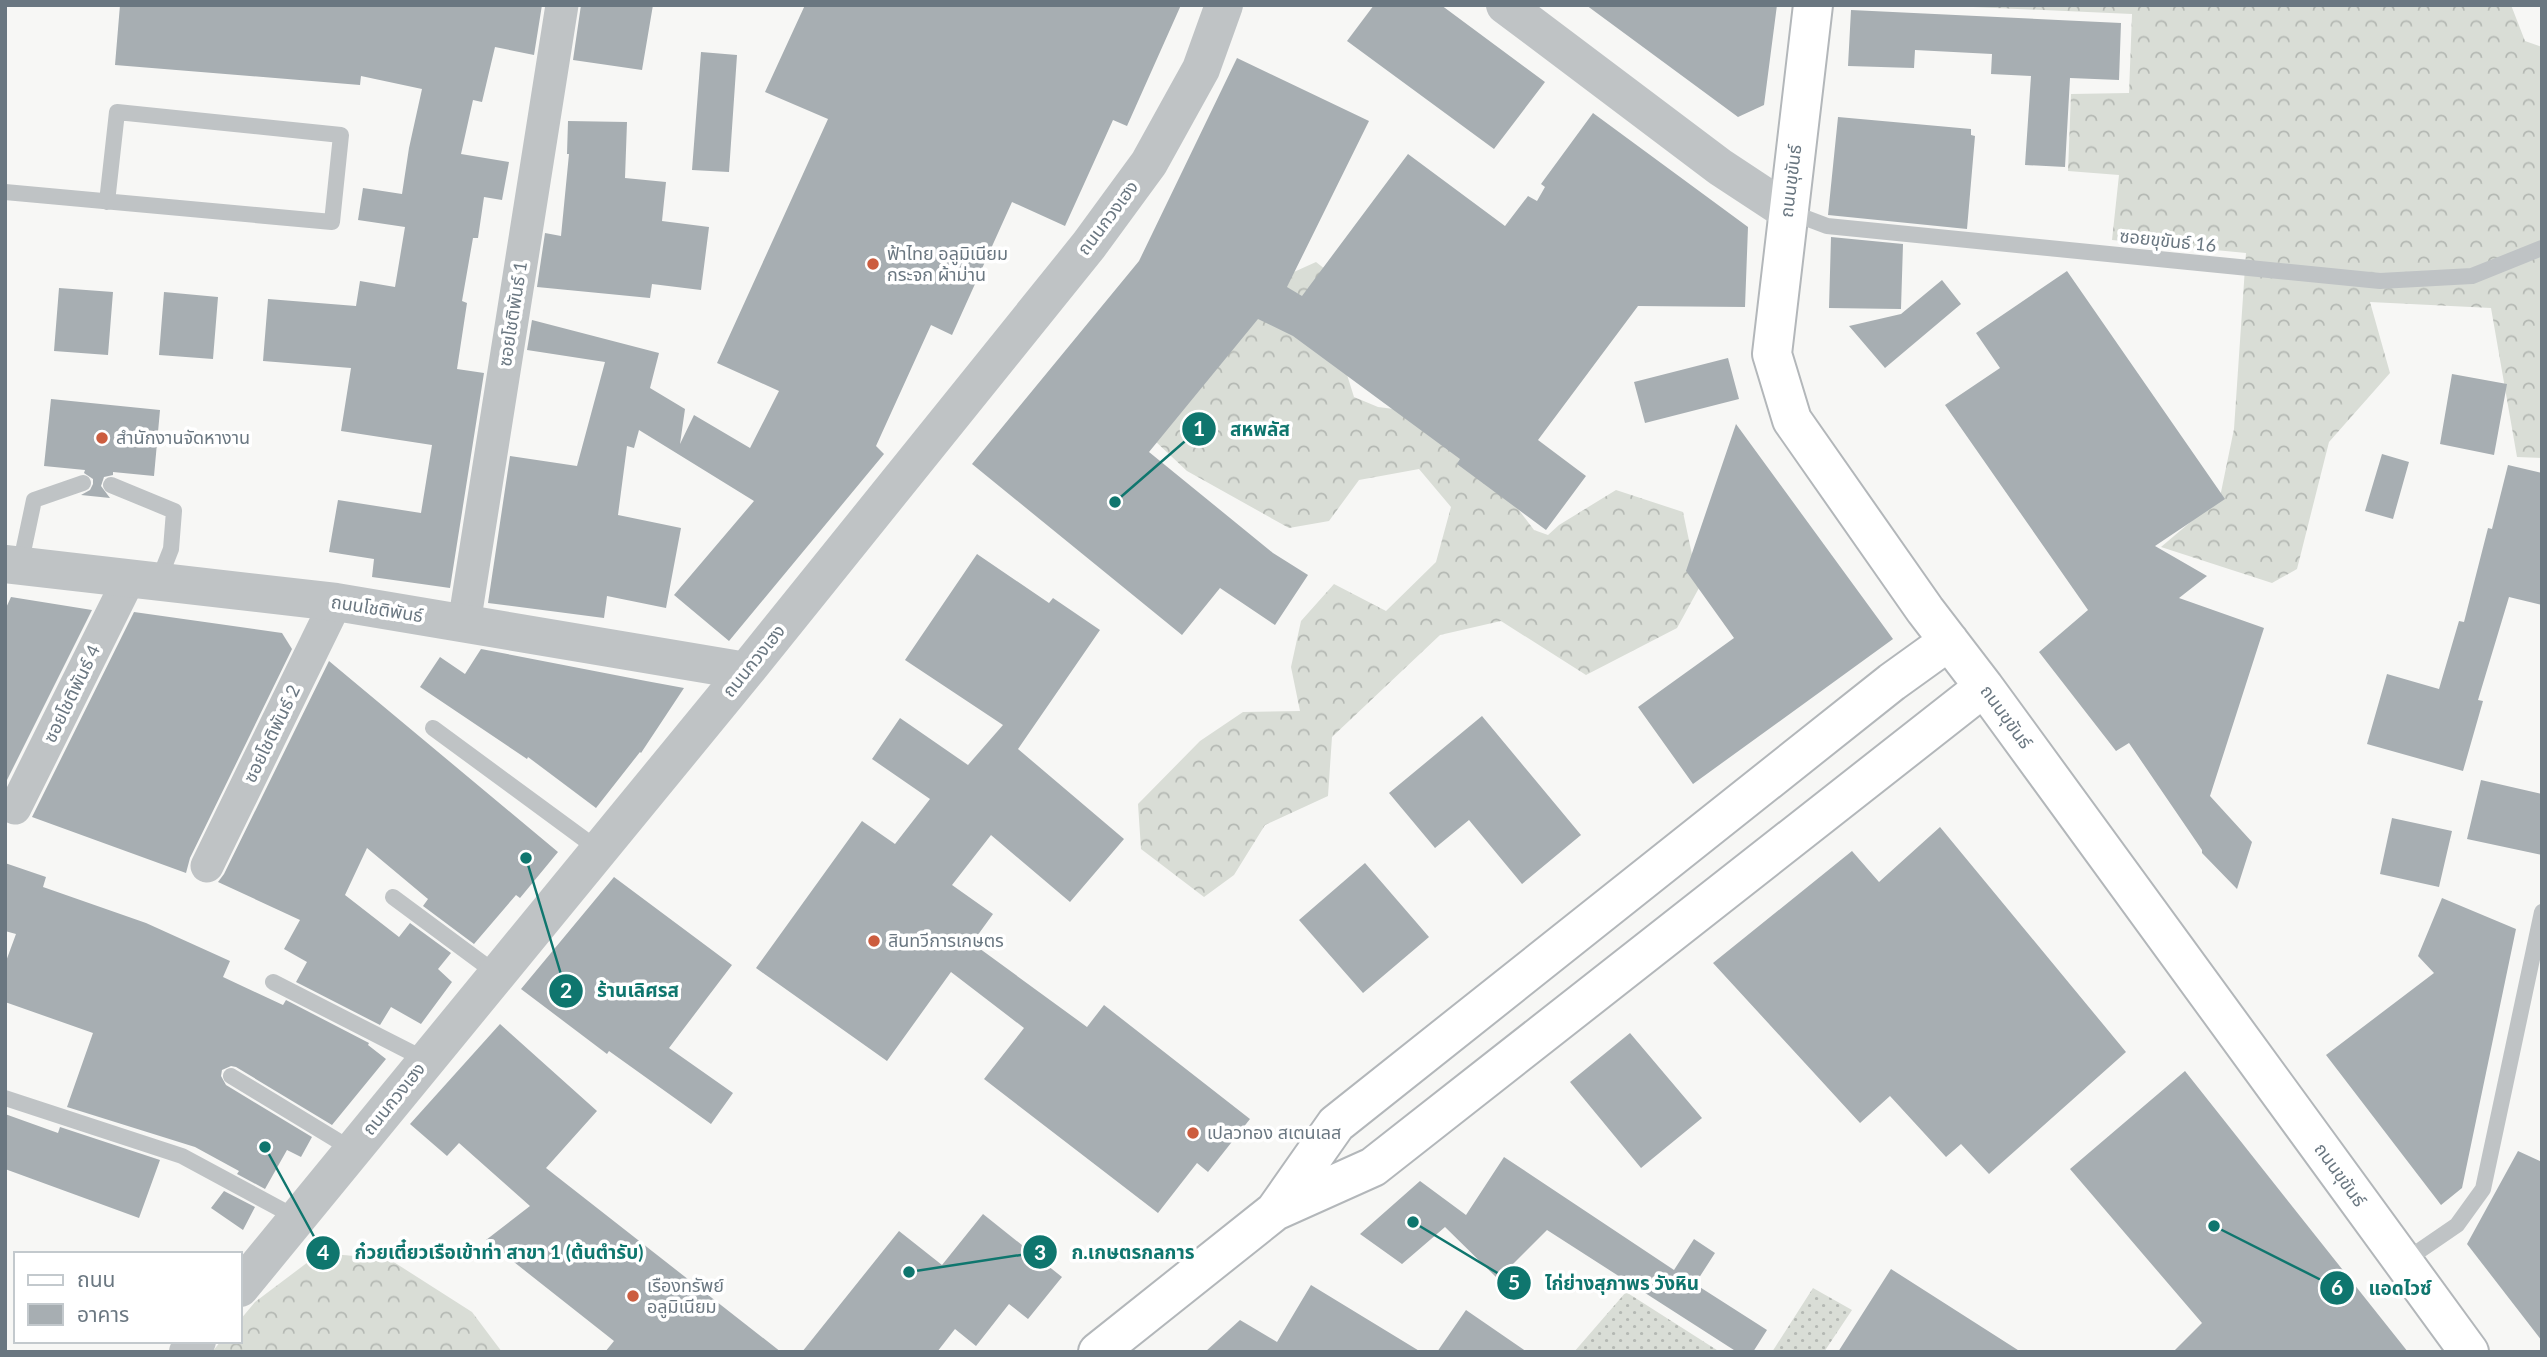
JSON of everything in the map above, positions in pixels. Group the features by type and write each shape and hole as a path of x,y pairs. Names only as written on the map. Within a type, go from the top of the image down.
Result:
{"main road":[{"name":"ถนนขุขันธ์","path":"1813,5 1772,354 1792,420 1949,641 2469,1352"},
{"path":"1275,1211 1336,1124 1892,682 1949,641"},
{"path":"1098,1352 1275,1211 1373,1167 1984,687"}],"street":[{"name":"ซอยโชติพันธ์ 1","path":"464,624 562,5"},
{"name":"ถนนกวงเฮง","path":"242,1286 746,671 1088,245 1149,163 1201,69 1224,5"},
{"path":"1505,5 1720,167 1787,211"},
{"name":"ถนนโชติพันธ์","path":"13,565 336,602 746,671"},
{"name":"ซอยโชติพันธ์ 4","path":"15,808 143,580"},
{"name":"ซอยโชติพันธ์ 2","path":"207,866 336,602"}],"lane":[{"path":"5,192 107,202 332,222 341,135 117,112 107,202"},
{"name":"ซอยขุขันธ์ 16","path":"1787,211 1827,226 2380,281 2472,276 2542,248"},
{"path":"13,565 34,500 83,483"},
{"path":"111,485 174,511 172,549 143,580"},
{"path":"433,728 599,850"},
{"path":"393,897 497,974"},
{"path":"2403,1262 2457,1225 2483,1189 2542,912"},
{"path":"273,982 426,1060"},
{"path":"231,1076 353,1150"},
{"path":"5,1098 182,1156 297,1218"}],"green space":[{"path":"1929,5 2511,5 2525,41 2542,47 2542,458 2517,457 2491,308 2370,302 2390,373 2329,442 2297,569 2272,583 2161,547 2220,497 2234,429 2246,253 2112,240 2119,175 2068,171 2071,94 2129,93 2132,14"},
{"path":"1316,262 1354,292 1338,346 1354,397 1378,407 1418,412 1456,427 1534,530 1548,535 1559,525 1616,490 1683,512 1699,588 1677,628 1586,675 1501,621 1440,635 1332,737 1328,796 1265,825 1234,875 1204,897 1141,849 1138,804 1200,741 1243,712 1300,711 1291,667 1301,621 1334,584 1386,611 1436,562 1451,507 1419,469 1359,480 1329,521 1289,528 1187,471 1154,440 1285,276"},
{"path":"320,1253 389,1259 472,1312 502,1352 212,1352 219,1343 242,1343 242,1318 255,1302"},
{"path":"1813,1288 1852,1310 1824,1352 1772,1352"},
{"path":"1626,1292 1720,1352 1574,1352"}],"building":[{"path":"120,5 542,5 534,55 495,47 482,102 473,100 461,154 509,162 502,200 484,197 478,238 473,238 462,301 467,303 457,369 484,373 450,588 372,577 374,559 329,552 338,500 421,513 432,445 341,431 351,368 263,361 268,299 356,306 360,281 395,287 405,227 358,220 363,188 402,194 422,89 361,76 360,85 115,65"},
{"path":"581,5 653,5 642,70 573,60"},
{"path":"805,5 1181,5 1127,126 1113,120 1065,226 1012,202 952,335 931,325 876,446 884,454 729,641 674,595 754,501 639,430 634,448 627,446 618,515 681,528 666,608 607,596 604,618 488,603 510,456 577,466 605,362 527,350 532,320 659,353 650,388 685,409 680,444 694,415 750,448 779,391 717,363 828,119 765,92"},
{"path":"1374,5 1441,5 1545,82 1494,149 1347,41"},
{"path":"1586,5 1777,5 1764,105 1738,117"},
{"path":"1851,10 2121,23 2119,80 2070,78 2065,167 2025,165 2031,76 1991,74 1992,54 1915,50 1914,68 1848,66"},
{"path":"701,52 737,55 729,172 692,170"},
{"path":"1237,58 1369,121 1287,287 1302,296 1408,154 1505,226 1528,196 1537,201 1545,187 1541,184 1593,113 1748,227 1745,307 1638,306 1538,440 1586,476 1546,530 1457,464 1460,459 1293,336 1258,319 1149,452 1273,553 1308,575 1275,625 1220,588 1182,635 972,464 1139,261"},
{"path":"1838,117 1971,129 1971,135 1975,136 1967,229 1828,215"},
{"path":"568,121 627,122 625,178 666,182 662,221 709,227 701,290 652,284 650,298 537,287 545,233 561,236 569,154"},
{"path":"1831,237 1903,244 1901,309 1829,308"},
{"path":"2067,271 2225,499 2155,546 2207,576 2179,598 2264,628 2210,796 2252,842 2237,889 2202,853 2129,743 2116,751 2039,652 2088,610 1945,405 2000,368 1976,333"},
{"path":"1942,280 1961,304 1885,368 1849,326 1901,314"},
{"path":"59,288 113,292 108,355 54,351"},
{"path":"164,292 218,297 213,359 159,355"},
{"path":"1728,358 1739,399 1645,423 1634,382"},
{"path":"2452,374 2507,384 2494,455 2440,444"},
{"name":"สำนักงานจัดหางาน","path":"51,399 160,410 154,476 113,472 113,475 104,477 101,486 110,498 81,495 90,490 93,484 93,479 84,473 85,470 44,466"},
{"path":"1736,424 1893,639 1693,784 1638,707 1734,638 1686,571"},
{"path":"2382,454 2409,462 2393,519 2365,511"},
{"path":"2508,465 2542,473 2542,605 2509,597 2478,700 2483,701 2463,771 2367,744 2387,674 2439,689 2459,621 2464,622 2488,528 2492,529"},
{"path":"977,554 1049,603 1053,598 1100,630 1018,749 1124,839 1070,902 991,835 952,885 993,914 972,943 1087,1027 1104,1005 1250,1119 1208,1172 1197,1163 1158,1213 984,1079 1024,1028 951,972 887,1061 756,968 862,821 895,844 930,799 872,759 900,718 968,765 1003,725 905,660"},
{"path":"11,597 92,610 5,784 5,610"},
{"path":"134,612 282,633 292,649 190,858 186,873 32,817"},
{"path":"481,649 684,688 641,753 596,808 528,757 527,759 420,687 440,657 465,674"},
{"path":"329,661 558,852 520,898 516,895 474,944 423,906 428,899 367,848 345,895 399,937 410,923 451,953 438,969 452,982 421,1024 391,1007 380,1025 296,982 307,962 284,949 300,920 218,882"},
{"path":"1482,716 1581,835 1522,884 1469,820 1435,848 1389,793"},
{"path":"2481,780 2542,794 2542,855 2467,839"},
{"path":"2392,818 2452,831 2439,887 2380,874"},
{"path":"1940,827 2126,1052 1989,1174 1961,1144 1946,1157 1890,1096 1860,1123 1713,963 1852,851 1879,882"},
{"path":"5,863 46,877 43,887 146,923 230,961 223,977 283,1005 286,1000 369,1043 368,1045 386,1059 332,1125 236,1067 222,1070 221,1076 226,1085 312,1137 301,1157 287,1150 265,1189 195,1147 67,1107 93,1033 5,1002 5,964 16,934 5,931"},
{"path":"1365,863 1429,937 1363,993 1299,920"},
{"path":"614,877 732,965 669,1048 733,1093 711,1124 609,1051 607,1054 521,989"},
{"path":"2442,898 2516,929 2462,1188 2441,1205 2326,1055 2434,973 2418,956"},
{"path":"500,1024 597,1111 546,1168 781,1352 605,1352 614,1341 486,1240 530,1206 459,1143 447,1156 410,1124"},
{"path":"1630,1033 1702,1118 1641,1168 1570,1082"},
{"path":"2185,1071 2408,1352 2173,1352 2202,1323 2070,1169"},
{"path":"5,1114 58,1133 60,1127 160,1160 139,1218 5,1169"},
{"path":"2518,1151 2542,1162 2542,1341 2467,1244"},
{"path":"1504,1157 1674,1270 1694,1239 1715,1253 1695,1284 1767,1330 1753,1352 1737,1352 1547,1230 1498,1279 1445,1227 1402,1264 1360,1234 1420,1181 1466,1215"},
{"path":"224,1191 255,1207 243,1230 211,1208"},
{"path":"983,1214 1062,1277 1028,1319 1009,1304 976,1346 955,1329 937,1352 802,1352 899,1231 942,1265"},
{"path":"1891,1269 2021,1352 1838,1352"},
{"path":"1311,1285 1421,1352 1205,1352 1240,1320 1277,1342"},
{"path":"1466,1310 1527,1352 1437,1352"}],"place":[{"name":"ฟ้าไทย อลูมิเนียม กระจก ผ้าม่าน","path":"873,264"},
{"name":"สำนักงานจัดหางาน","path":"102,438"},
{"name":"สหพลัส","path":"1115,502"},
{"name":"ร้านเลิศรส","path":"526,858"},
{"name":"สินทวีการเกษตร","path":"874,941"},
{"name":"เปลวทอง สเตนเลส","path":"1193,1133"},
{"name":"ก๋วยเตี๋ยวเรือเข้าท่า สาขา 1 (ต้นตำรับ)","path":"265,1147"},
{"name":"ไก่ย่างสุภาพร วังหิน","path":"1413,1222"},
{"name":"แอดไวซ์","path":"2214,1226"},
{"name":"ก.เกษตรกลการ","path":"909,1272"},
{"name":"เรืองทรัพย์ อลูมิเนียม","path":"633,1296"}]}
